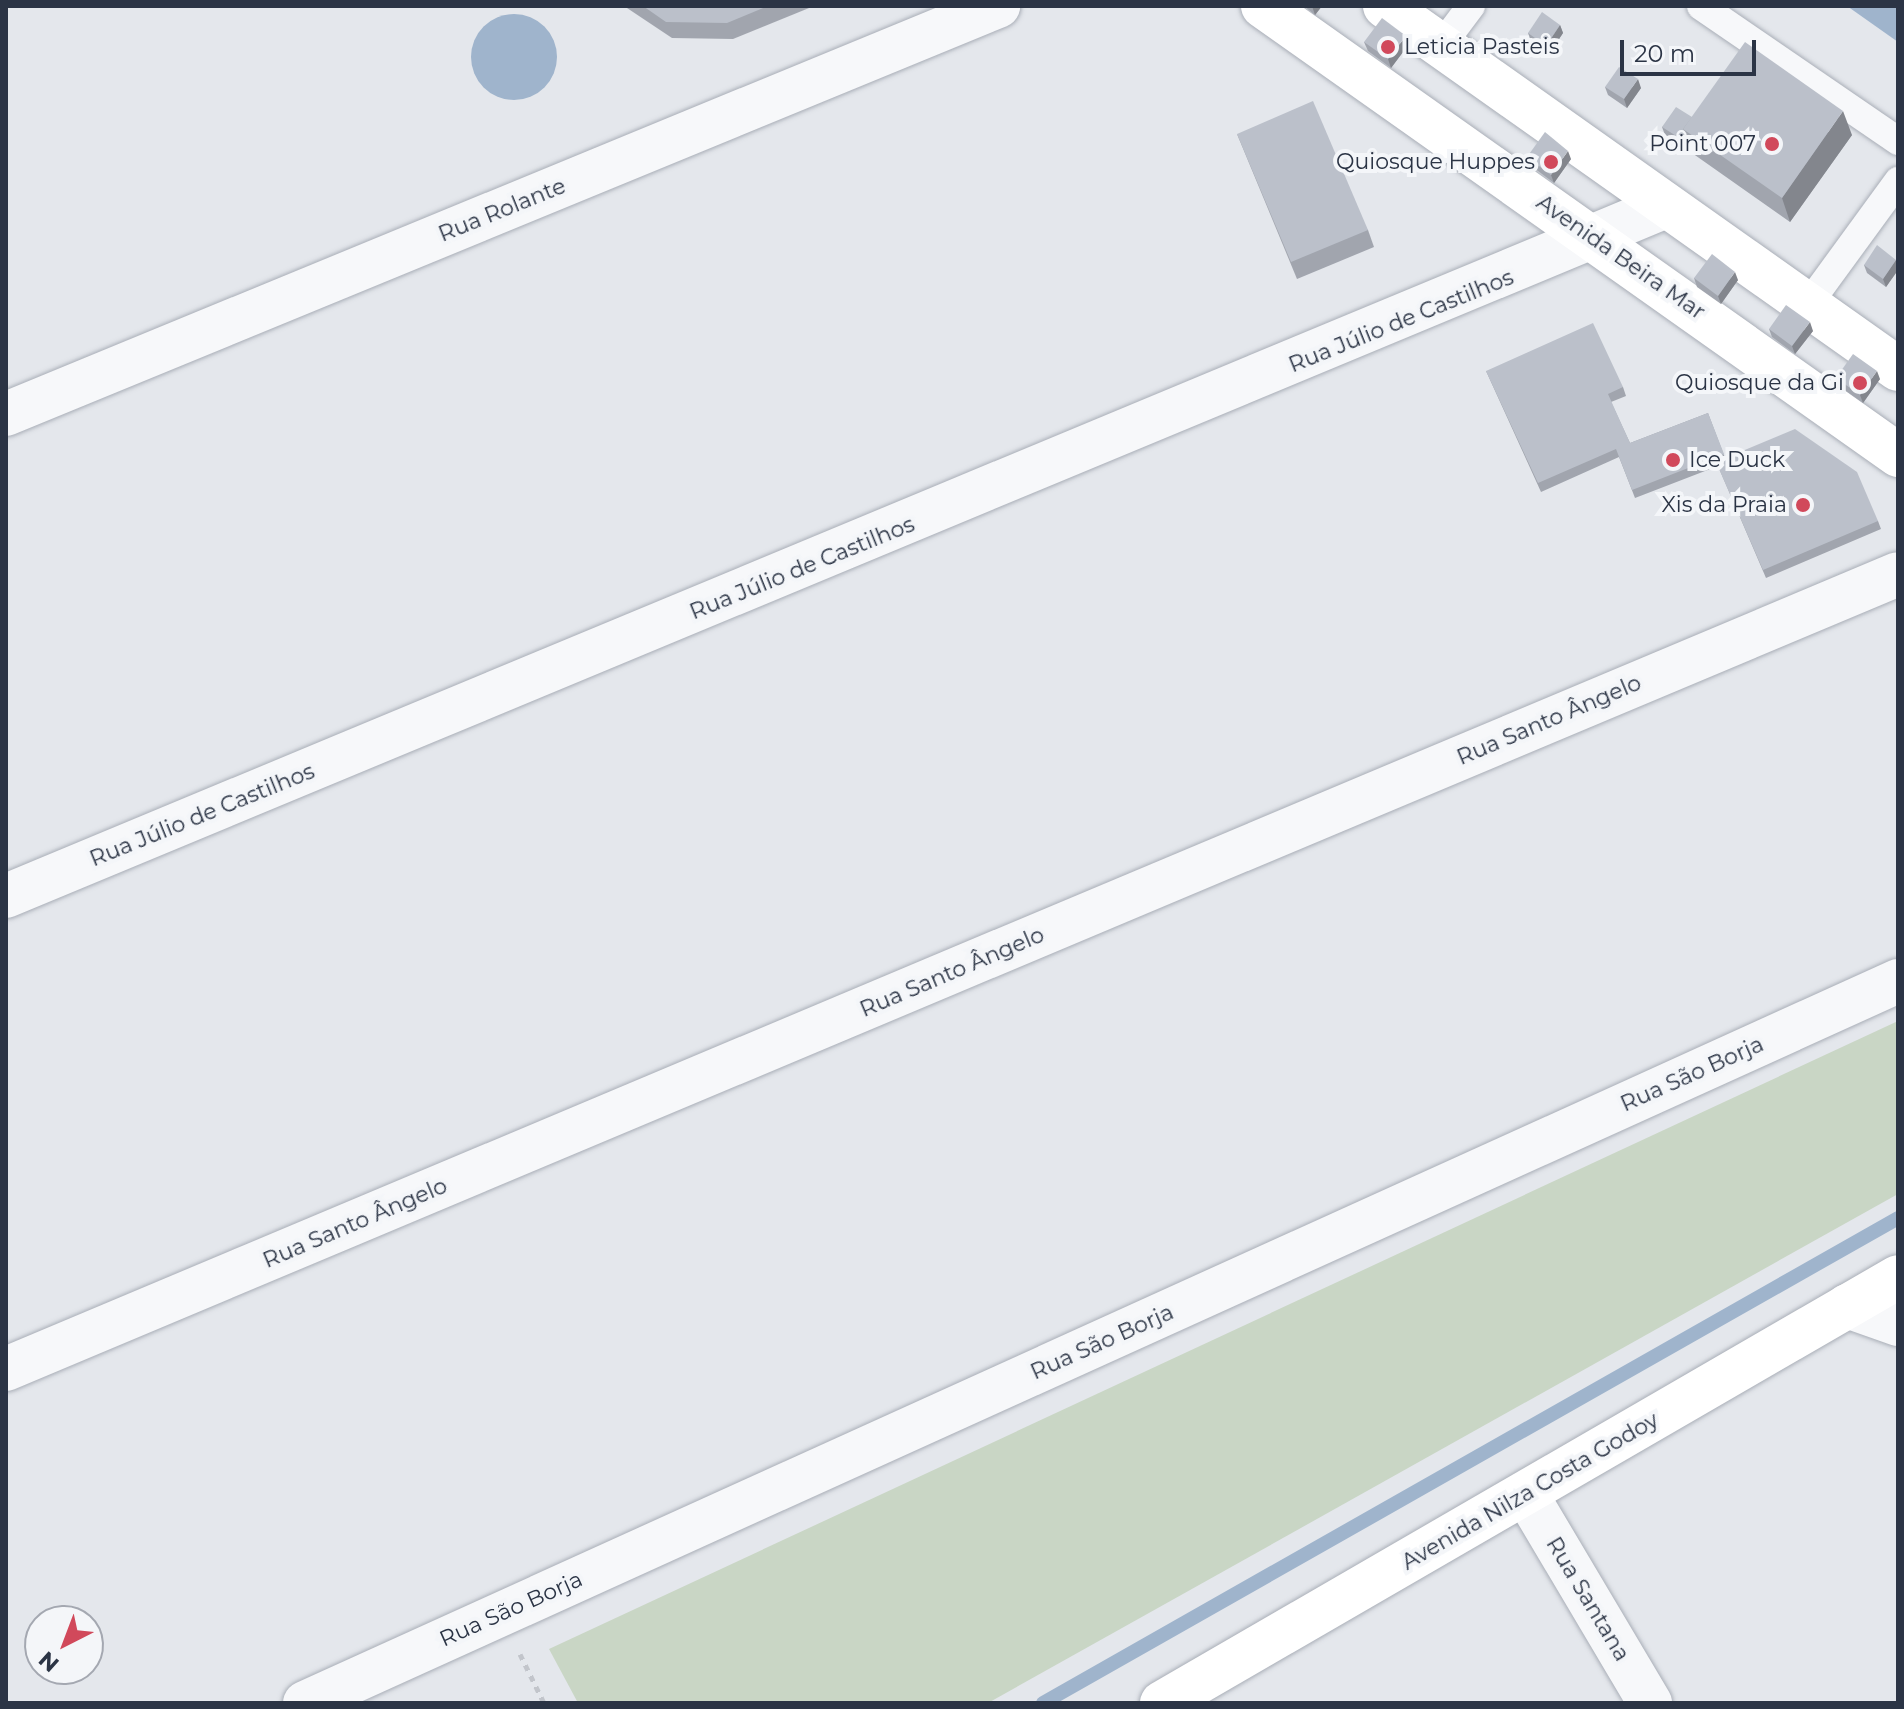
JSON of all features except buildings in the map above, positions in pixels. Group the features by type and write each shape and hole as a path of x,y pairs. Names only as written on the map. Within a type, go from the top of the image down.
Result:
{"main road":[{"name":"Avenida Beira Mar","path":"1263,6 1898,455"},
{"path":"1385,6 1898,369"},
{"name":"Avenida Nilza Costa Godoy","path":"1162,1703 1898,1277"}],"street":[{"name":"Rua Rolante","path":"6,414 998,6"},
{"name":"Rua Júlio de Castilhos","path":"6,896 1597,240 1666,206"},
{"name":"Rua Santo Ângelo","path":"6,1369 1898,574"},
{"name":"Rua São Borja","path":"305,1703 1898,981"},
{"path":"1847,1306 1898,1324"},
{"name":"Rua Santana","path":"1526,1494 1650,1703"}],"lane":[{"path":"1441,46 1471,6"},
{"path":"1701,6 1898,141"},
{"path":"1807,306 1898,181"}],"path":[{"path":"501,1614 544,1703"}],"green space":[{"path":"1898,1021 1898,1194 988,1703 578,1703 549,1649"}],"water":[{"path":"1847,6 1898,6 1898,42"},
{"path":"514,14 530,18 544,27 553,41 557,57 553,73 544,87 530,96 514,100 498,96 484,87 475,73 471,57 475,41 484,27 498,18"}],"waterway":[{"path":"1043,1703 1898,1218"}],"place":[{"name":"Leticia Pasteis","path":"1388,47"},
{"name":"Point 007","path":"1772,144"},
{"name":"Quiosque Huppes","path":"1551,162"},
{"name":"Quiosque da Gi","path":"1860,383"},
{"name":"Ice Duck","path":"1673,460"},
{"name":"Xis da Praia","path":"1803,505"}]}
